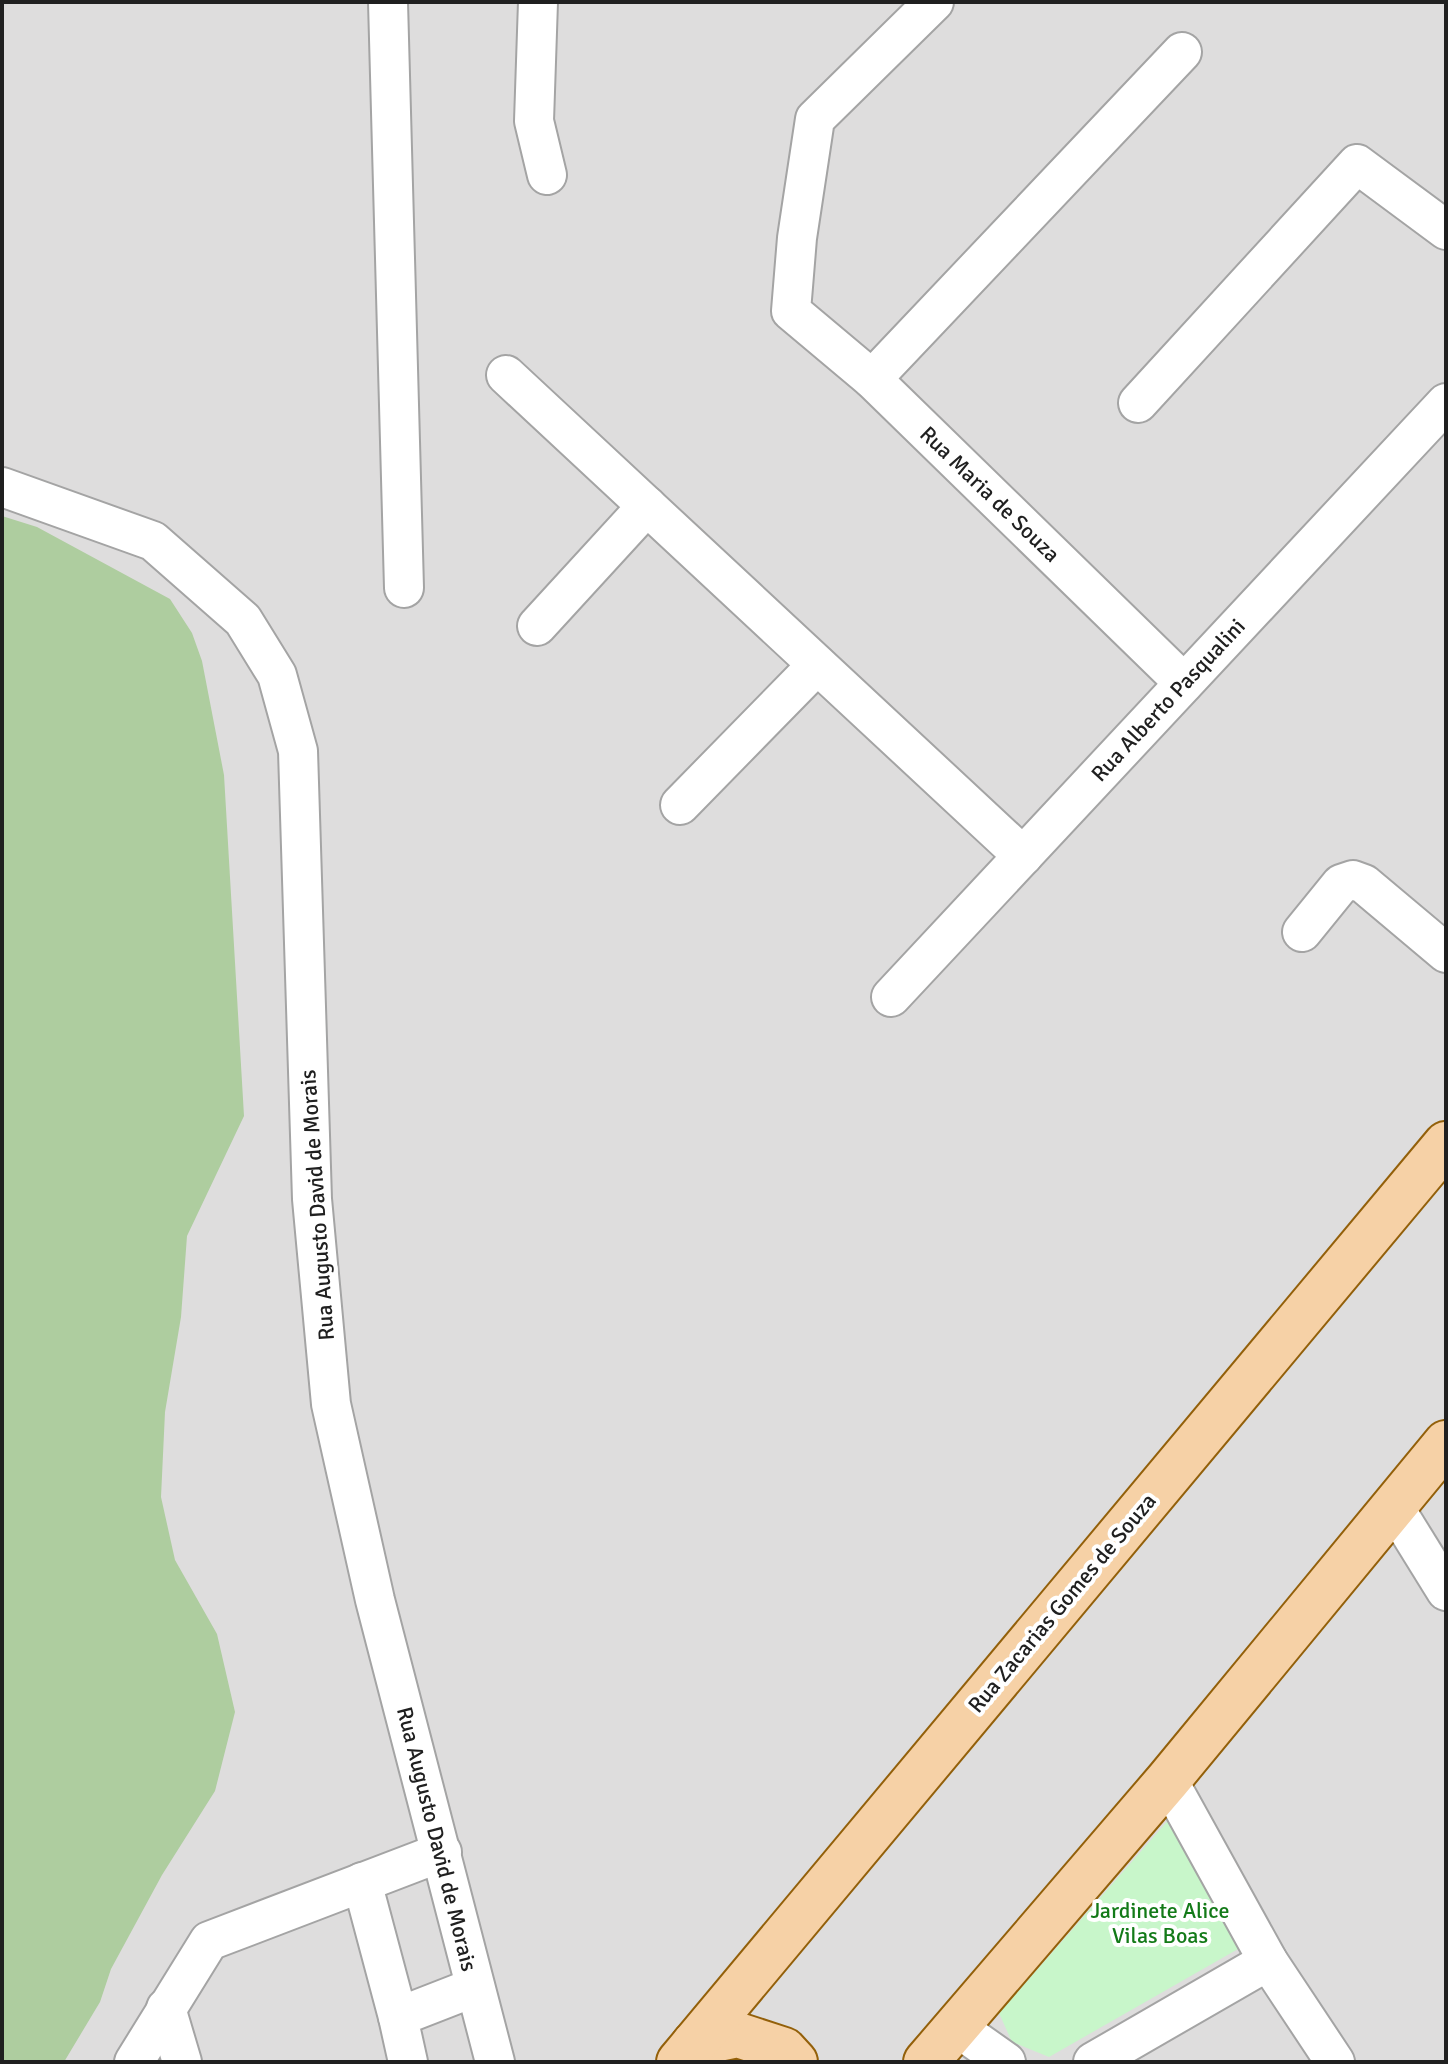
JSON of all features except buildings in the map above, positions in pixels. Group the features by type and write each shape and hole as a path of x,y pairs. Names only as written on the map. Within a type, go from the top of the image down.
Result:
{"main road":[{"name":"Rua Zacarias Gomes de Souza","path":"686,2053 1446,1144"},
{"path":"926,2062 1168,1780 1446,1443"},
{"path":"686,2053 738,2035 784,2050 795,2062"}],"street":[{"path":"388,2 404,588"},
{"path":"538,2 534,121 547,175"},
{"name":"Rua Maria de Souza","path":"934,2 815,119 797,238 791,311 872,379 1184,683"},
{"path":"872,379 1182,52"},
{"path":"1138,403 1357,164 1446,230"},
{"path":"506,375 1023,856"},
{"name":"Rua Alberto Pasqualini","path":"891,997 1446,403"},
{"name":"Rua Augusto David de Morais","path":"2,487 153,541 243,620 277,675 298,751 312,1199 331,1404 375,1600 495,2062"},
{"path":"537,626 647,506"},
{"path":"680,805 817,665"},
{"path":"1302,932 1341,884 1353,880 1364,884 1446,953"},
{"path":"1394,1507 1446,1591"},
{"path":"1168,1780 1268,1961 1335,2062"},
{"path":"134,2062 209,1941 442,1852"},
{"path":"362,1882 408,2062"},
{"path":"1086,2061 1268,1961"},
{"path":"398,2017 475,1987"},
{"path":"166,2008 182,2062"},
{"path":"955,2026 1006,2062"}],"shaded area":[{"path":"2,2 1446,2 1446,2062 2,2062"}],"green space":[{"path":"2,516 37,527 170,599 192,633 202,661 224,775 244,1116 187,1236 181,1317 165,1412 161,1497 175,1560 217,1634 235,1712 215,1791 162,1875 111,1969 100,2002 64,2062 2,2062"},
{"name":"Jardinete Alice Vilas Boas","path":"1171,1817 1245,1945 1049,2057 1012,2042 999,2013"}]}
